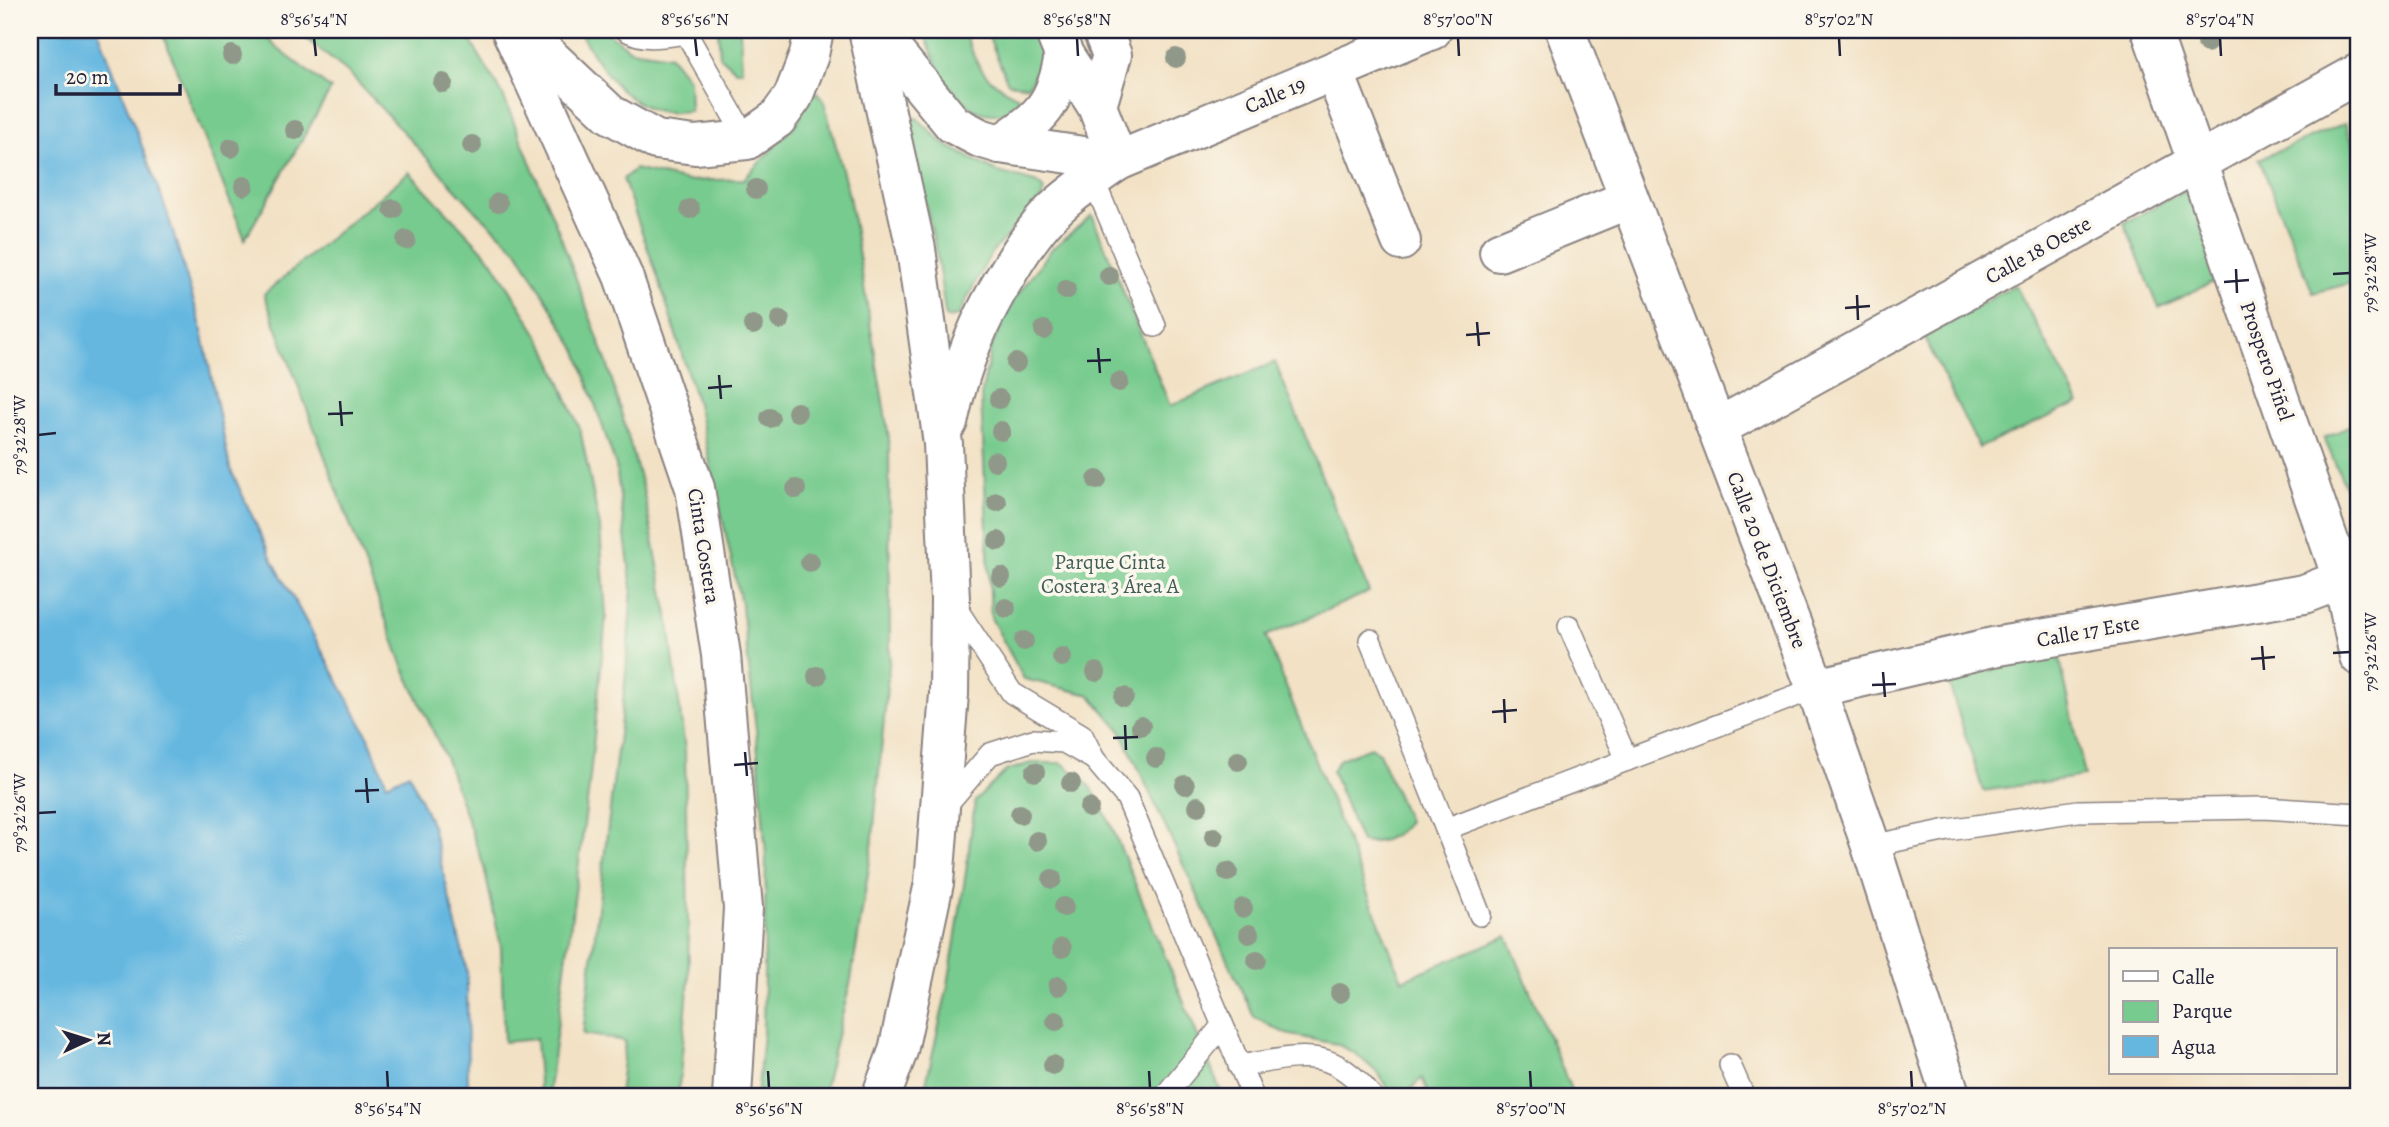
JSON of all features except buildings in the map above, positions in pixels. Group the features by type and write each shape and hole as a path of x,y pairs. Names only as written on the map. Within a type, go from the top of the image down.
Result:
{"street":[{"name":"Cinta Costera","path":"511,30 623,276 695,488 721,655 743,908 732,1097"},
{"path":"520,30 610,114 656,140 695,145 747,140 777,119 793,97 809,55 814,30"},
{"path":"868,30 916,249 943,444 950,599 948,694 934,883 898,1051 881,1097"},
{"path":"876,30 953,124 980,138 1106,170 1097,106 1059,42"},
{"path":"1097,106 1112,55 1102,30"},
{"name":"Calle 19","path":"943,444 958,377 986,306 1024,246 1057,206 1106,170 1432,30"},
{"name":"Calle 20 de Diciembre","path":"1565,30 1816,688 1871,846 1951,1097"},
{"name":"Prospero Piñel","path":"2151,30 2351,577 2359,656"},
{"path":"1000,144 1030,126 1047,106 1060,79 1059,42"},
{"path":"1334,71 1401,241"},
{"name":"Calle 18 Oeste","path":"1717,428 2359,73"},
{"path":"1499,252 1629,199"},
{"name":"Calle 17 Este","path":"1816,688 1993,647 2304,594 2351,577"}],"lane":[{"path":"626,30 636,36 655,37 687,31 747,140"},
{"path":"1106,170 1155,326"},
{"path":"950,599 1012,693 1082,735 1094,759 1127,798 1252,1097"},
{"path":"1569,626 1627,760"},
{"path":"1370,639 1480,915"},
{"path":"1446,829 1816,688"},
{"path":"941,812 990,754 1033,740 1064,742 1094,759"},
{"path":"1871,846 1948,830 2078,811 2263,808 2359,814"},
{"path":"1164,1097 1222,1026"},
{"path":"1239,1066 1306,1056 1334,1062 1356,1077 1372,1097"},
{"path":"1730,1065 1744,1097"}],"green space":[{"path":"161,30 260,30 277,48 331,89 245,239"},
{"path":"295,30 464,30 502,93 559,232 607,363 643,489 668,616 685,750 689,978 678,1097 619,1097 625,1041 583,1034 625,684 632,589 616,466 577,351 517,250 475,210 349,73"},
{"path":"578,30 604,30 631,50 670,56 689,80 690,111 653,109 626,94 604,70"},
{"path":"718,30 740,30 742,71 736,71 720,56"},
{"path":"923,30 963,30 979,66 991,80 1026,101 999,114 981,112 968,106 948,84"},
{"path":"986,30 1034,30 1041,59 1028,86 1008,83"},
{"path":"817,92 824,101 849,196 889,438 890,655 872,848 851,980 822,1097 757,1097 763,1034 766,856 756,729 742,608 697,404 661,286 623,179 635,169 687,181 744,179 797,123 807,102"},
{"path":"917,118 944,144 995,171 1038,183 1044,190 1041,199 991,253 958,316 946,318 936,250 906,122"},
{"path":"2345,123 2359,160 2359,281 2313,293 2259,159"},
{"path":"409,172 491,259 546,348 580,429 600,528 606,616 589,787 548,1097 540,1097 536,1039 504,1042 501,947 484,867 445,757 403,666 264,294"},
{"path":"2188,189 2219,279 2159,308 2124,223"},
{"name":"Parque Cinta Costera 3 Área A","path":"1092,215 1170,406 1275,362 1369,592 1266,636 1402,980 1507,936 1574,1097 1430,1097 1422,1078 1404,1097 1392,1097 1379,1074 1356,1054 1337,1044 1286,1034 1254,1017 1121,731 1090,695 1024,679 991,618 981,396 991,348 1011,304 1051,250"},
{"path":"2015,285 2079,403 1979,448 1924,337"},
{"path":"2359,422 2359,518 2324,438"},
{"path":"2059,655 2085,776 1983,791 1947,678"},
{"path":"1370,747 1379,753 1408,821 1394,835 1368,843 1361,842 1332,771 1340,759"},
{"path":"1031,763 1062,763 1091,787 1111,825 1223,1097 923,1097 948,985 975,801 1006,771"}],"water":[{"path":"30,30 98,30 167,212 201,326 230,468 272,559 368,736 387,784 409,773 432,826 467,971 468,1097 30,1097"}]}
